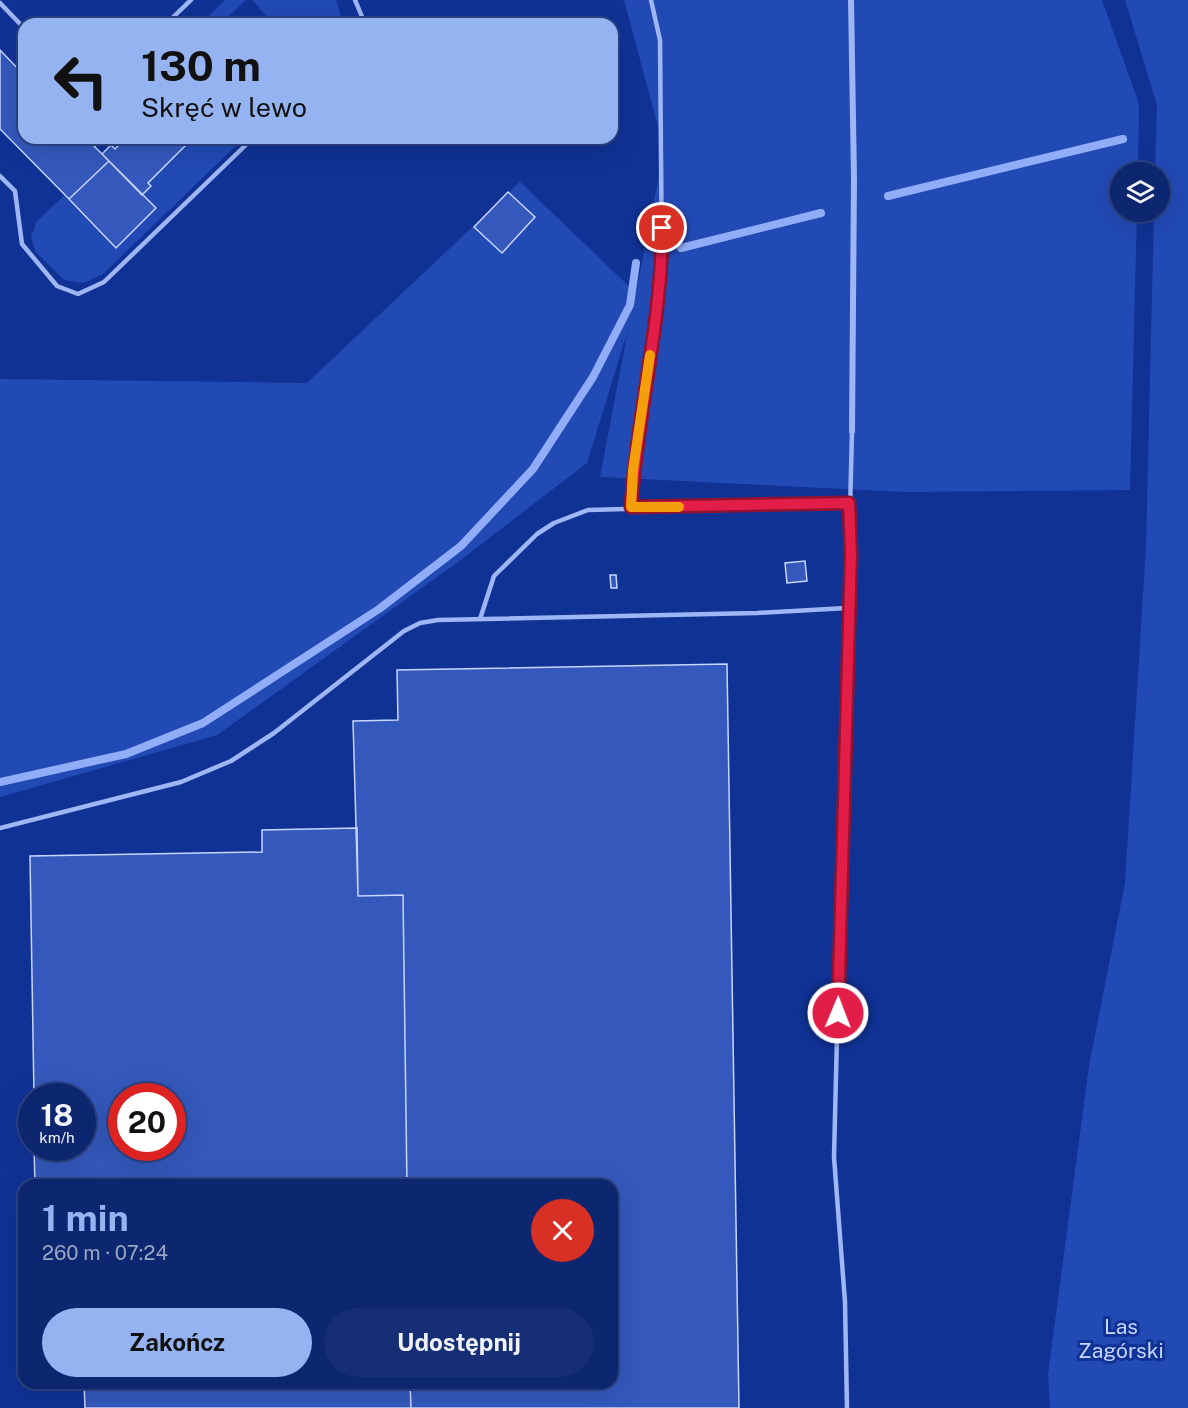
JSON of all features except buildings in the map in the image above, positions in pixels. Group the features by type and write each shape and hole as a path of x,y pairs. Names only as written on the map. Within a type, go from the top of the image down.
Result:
{"street":[{"path":"851,0 854,178 852,431"}],"lane":[{"path":"172,18 191,0"},
{"path":"355,0 362,18"},
{"path":"631,507 633,470 662,271 660,40 651,0"},
{"path":"0,3 18,22"},
{"path":"0,176 15,191 22,244 57,286 78,294 104,282 247,144"},
{"path":"847,1408 845,1302 834,1157 847,608 851,554 849,503 852,431"},
{"path":"480,619 494,576 537,534 554,523 588,510 631,507 849,503"},
{"path":"0,828 181,782 231,761 274,733 404,632 420,623 438,620 757,613 847,608"}],"green space":[{"path":"225,0 246,0 226,18 206,18"},
{"path":"252,0 336,0 342,18 268,18"},
{"path":"624,0 1102,0 1139,104 1138,162 1110,162 1110,222 1137,222 1130,490 906,492 600,477 628,330 587,463 458,562 217,735 0,797 0,379 307,383 520,182 636,293 664,149"},
{"name":"Las Zagórski","path":"1125,0 1188,0 1188,1408 1050,1408 1048,1374 1089,1066 1125,883 1146,547 1154,222 1170,222 1170,162 1155,162 1157,105"},
{"path":"120,144 238,144 103,274 84,283 64,280 36,252 31,237 37,221"}],"waterway":[{"path":"888,196 1123,139"},
{"path":"681,248 821,213"},
{"path":"0,782 126,754 203,723 379,609 461,546 533,469 593,377 630,305 636,263"}],"slow traffic":[{"path":"650,355 633,470 631,507 679,507"}],"route":[{"path":"662,228 662,271 633,470 631,507 849,503 851,554 847,608 838,1013"}]}
